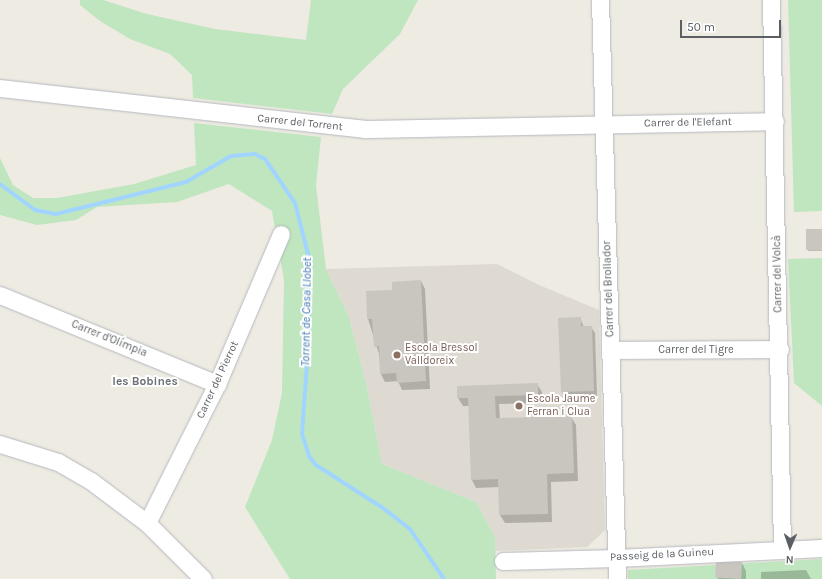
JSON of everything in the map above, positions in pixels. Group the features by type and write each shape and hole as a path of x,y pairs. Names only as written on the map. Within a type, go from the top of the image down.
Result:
{"street":[{"name":"Carrer del Brollador","path":"600,0 602,124 612,350 617,579"},
{"name":"Carrer del Volcà","path":"771,0 780,349 782,549"},
{"name":"Carrer del Torrent","path":"0,88 344,128 602,124"},
{"name":"Carrer de l'Elefant","path":"602,124 775,121"},
{"name":"Carrer del Pierrot","path":"147,523 217,384 281,234"},
{"name":"Carrer d'Olímpia","path":"0,295 217,384"},
{"name":"Carrer del Tigre","path":"612,350 780,349"},
{"path":"0,444 58,462 91,481 147,523 203,579"},
{"name":"Passeig de la Guineu","path":"503,560 617,558 822,548"}],"shaded area":[{"name":"Escola Jaume Ferran i Clua","path":"497,264 539,285 599,310 605,530 587,547 495,551 495,537 476,502 382,464 366,383 349,317 326,269"}],"green space":[{"path":"80,0 103,0 147,14 215,29 306,40 311,0 418,0 400,34 343,89 332,114 193,98 192,75 170,54 130,39 100,21 80,5"},
{"path":"788,0 822,0 822,211 794,212"},
{"path":"194,123 321,137 316,186 326,269 349,317 366,383 382,464 476,502 495,537 496,579 290,579 245,507 272,440 282,393 284,280 272,211 229,184 177,202 97,207 76,220 37,225 0,215 0,158 13,185 33,198 57,198 134,184 196,165"},
{"path":"822,258 822,406 794,383 788,259"},
{"path":"822,559 822,579 628,579 628,570"}],"building":[{"path":"806,229 822,229 822,250 806,250"},
{"path":"421,280 426,381 397,383 396,373 380,374 379,346 374,347 372,319 367,319 366,291 392,290 392,282"},
{"path":"581,317 581,326 592,326 594,391 561,392 558,318"},
{"path":"538,383 538,395 495,396 496,418 572,416 574,473 547,474 548,514 499,515 498,479 471,480 468,398 457,398 457,386"},
{"path":"716,561 742,562 741,579 715,578"}],"waterway":[{"name":"Torrent de Casa Llobet","path":"0,184 35,210 56,214 186,182 231,156 255,154 265,159 295,203 308,254 309,336 302,434 309,456 316,465 383,508 410,529 444,579"}],"place":[{"name":"Escola Bressol Valldoreix","path":"397,355"},
{"name":"Escola Jaume Ferran i Clua","path":"519,406"}],"district":[{"name":"les Bobines","path":"145,382"}]}
